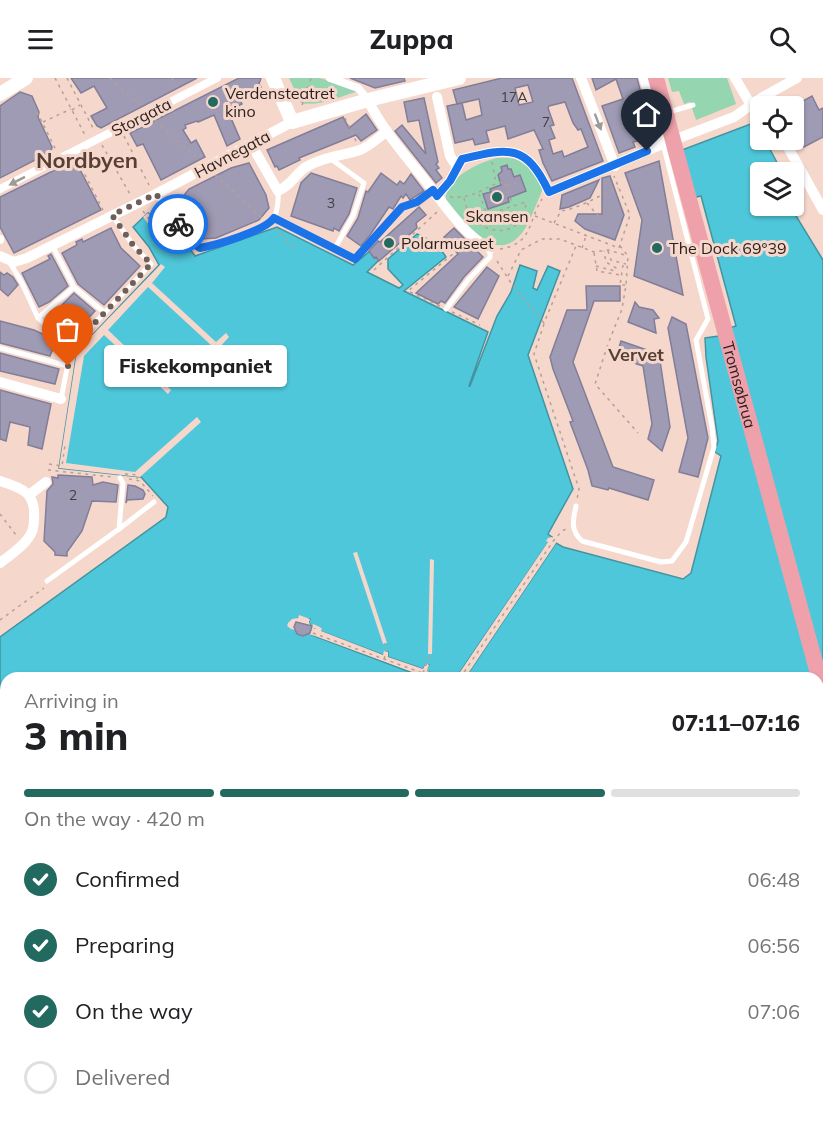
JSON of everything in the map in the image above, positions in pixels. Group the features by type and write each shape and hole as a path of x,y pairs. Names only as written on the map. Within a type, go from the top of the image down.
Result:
{"main road":[{"name":"Tromsøbrua","path":"653,86 817,672"}],"street":[{"path":"0,94 26,78"},
{"name":"Storgata","path":"0,189 217,78"},
{"path":"273,78 292,122 368,100 438,86 459,78"},
{"path":"330,78 341,80 358,88 368,100 376,116 444,206 473,238 490,249"},
{"path":"581,78 612,166"},
{"path":"644,78 653,86 656,117 663,144"},
{"path":"772,96 797,78"},
{"path":"738,83 750,103"},
{"path":"438,86 450,156 457,167"},
{"path":"435,193 450,181 462,159 500,151 516,152 533,166 549,192 734,117 750,106"},
{"name":"Havnegata","path":"5,259 14,262 27,258 108,213 292,122"},
{"path":"251,144 278,191 290,186 297,174 308,166 361,150 387,131"},
{"path":"790,150 823,210"},
{"path":"0,382 62,396"},
{"path":"29,495 47,476"},
{"path":"0,481 29,495 35,508 32,533 22,545 0,563"}],"lane":[{"path":"656,117 693,105"},
{"path":"576,506 573,527 575,535 582,541 661,562 672,561 686,542 714,447 696,340 708,319 663,144"},
{"path":"329,158 364,183 353,216 336,248"},
{"path":"153,190 192,242 200,248 270,223 274,218 278,191"},
{"path":"274,218 355,259 402,207 435,193"},
{"path":"62,396 71,348 151,264 108,213"},
{"path":"52,245 74,286 105,313"},
{"path":"446,309 468,280 490,257 490,249"},
{"path":"5,259 21,281 38,318 71,348"},
{"path":"38,318 74,286"},
{"path":"0,348 68,366"},
{"path":"119,528 123,483 120,478"},
{"path":"46,584 154,502"}],"path":[{"path":"55,78 90,143"},
{"path":"67,78 97,136"},
{"path":"172,78 181,96"},
{"path":"302,105 307,93 305,89 309,87 311,78"},
{"path":"42,123 81,105"},
{"path":"37,112 60,159"},
{"path":"343,115 361,150"},
{"path":"120,128 153,190"},
{"path":"105,150 134,200 172,249"},
{"path":"73,152 108,213"},
{"path":"492,162 496,183"},
{"path":"612,166 618,188 630,215 620,246"},
{"path":"435,193 464,198 501,182 503,186 506,186 513,206"},
{"path":"506,186 516,183"},
{"path":"554,223 561,211 574,209 618,188"},
{"path":"544,323 513,286 490,249 505,248 518,242 529,231 541,201 549,192"},
{"path":"478,193 488,214"},
{"path":"464,198 466,208 473,219 499,232 516,225 522,217 526,202 473,219"},
{"path":"586,202 600,218"},
{"path":"374,270 444,206"},
{"path":"535,215 620,246 628,256 622,309 596,384 638,434"},
{"path":"582,248 587,235"},
{"path":"473,238 408,291 480,325"},
{"path":"507,277 521,250 542,239 560,239 594,252 608,250 628,256"},
{"path":"576,246 544,323 534,354 579,489 576,506"},
{"path":"596,266 615,271 616,268 606,262 604,250"},
{"path":"608,250 611,260 628,264"},
{"path":"594,252 597,271 621,275"},
{"path":"623,264 620,285 626,285"},
{"path":"49,464 62,466 66,445"},
{"path":"126,474 138,476 137,480"},
{"path":"47,476 137,480 149,489 155,499 154,502"},
{"path":"0,514 19,539"},
{"path":"464,672 554,540 562,531 573,527"},
{"path":"0,620 46,584"},
{"path":"313,633 418,672"},
{"path":"384,659 385,643"},
{"path":"424,672 430,654"}],"green space":[{"path":"289,78 320,78 359,91 323,102 301,103"},
{"path":"668,78 727,78 736,104 696,120 690,102 684,104 679,91 672,92"},
{"path":"497,158 512,158 526,165 537,177 542,191 522,233 511,242 501,245 481,238 446,202 450,186 456,179 481,163"}],"water":[{"path":"750,124 750,150 770,150 777,162 750,162 750,216 796,216 823,260 823,672 469,672 556,543 563,547 683,579 691,573 721,456 715,452 718,441 705,338 719,336 719,331 736,326 701,196 684,200 682,150"},
{"path":"161,210 195,256 277,227 353,265 370,251 374,258 379,260 367,272 399,288 403,285 388,269 388,259 417,234 425,238 437,246 446,257 404,291 488,332 469,386 497,316 511,292 520,265 537,271 533,288 537,290 548,266 560,271 528,355 573,489 548,534 552,537 460,672 429,672 426,671 429,665 426,664 423,669 388,657 388,652 383,655 320,631 321,628 312,628 310,619 298,618 288,626 410,672 0,672 0,637 166,517 168,507 141,477 59,468 77,351 159,265 149,247 133,227 148,213 152,216"}],"pier":[{"path":"148,213 175,246 169,251 143,217"},
{"path":"161,264 165,267 152,283 216,342 226,333 229,337 207,361 203,357 212,346 148,287 108,330 171,390 168,394 104,335 84,356 66,463 135,472 197,417 201,422 140,477 59,468 77,351"},
{"path":"548,538 554,539 463,672 460,672 548,542 546,541"},
{"path":"555,540 556,543 469,672 466,672"},
{"path":"357,552 387,643 383,644 353,553"},
{"path":"430,559 434,560 432,654 428,654"},
{"path":"299,615 310,619 311,627 313,624 322,628 321,631 383,655 384,651 388,652 388,657 423,669 426,663 429,665 427,671 430,672 422,672 319,634 315,628 310,631 306,621 301,619 291,625 419,672 413,672 287,626 292,619 298,618"}],"building":[{"path":"71,78 197,78 101,128 91,116 107,108 94,86 81,93"},
{"path":"239,78 261,78 259,84 261,87 239,98 242,104 228,111 240,139 227,146 214,115 185,125 186,128 183,130 191,143 196,140 205,157 161,180 143,144 137,146 130,133"},
{"path":"350,78 404,78 405,81 375,88"},
{"path":"502,78 572,78 603,161 552,181 543,163 539,150 543,149 534,130 508,139 505,126 486,131 489,142 475,145 473,139 455,143 447,106 457,104 453,90","holes":["528,85 533,102 519,105 515,88","479,99 482,115 466,120 462,103 457,104","565,102 573,123 578,130 581,129 588,147 564,157 562,151 553,154 549,140 555,138 550,126 554,125 548,108"]},
{"path":"592,78 637,78 642,97 625,102 631,122 646,118 653,137 633,142 635,147 619,153 602,106 623,99 616,79 596,90"},
{"path":"20,92 32,96 39,112 38,117 52,147 51,152 0,178 0,106"},
{"path":"812,96 819,110 823,108 823,137 804,147 804,100"},
{"path":"424,98 438,162 436,164 439,168 436,170 442,178 436,183 395,131 402,125 426,154 419,120 408,122 404,102"},
{"path":"366,114 377,130 361,141 356,135 299,158 300,160 279,170 277,166 275,167 267,150 343,117 349,128"},
{"path":"75,160 101,210 14,253 0,227 0,197"},
{"name":"The Dock 69°39","path":"659,161 683,295 634,276 642,220 625,173"},
{"path":"249,163 266,195 269,208 259,220 216,238 201,239 181,199 189,189 231,168"},
{"path":"507,165 514,177 520,175 526,191 508,198 509,202 488,209 483,194 501,185 498,175 502,171 501,167"},
{"path":"311,173 357,188 349,214 339,231 291,216 301,183"},
{"path":"381,173 397,185 400,181 404,184 411,174 424,191 410,200 406,194 403,198 401,196 393,209 389,207 361,246 347,236 358,218 366,191 368,192"},
{"path":"610,176 624,215 615,240 585,229 575,221 578,214 602,214 602,178"},
{"path":"599,180 590,198 560,209 562,195"},
{"path":"419,207 426,215 416,223 417,228 379,261 376,257 374,258 369,251"},
{"path":"111,228 121,248 140,266 104,305 78,284 62,253 77,245 76,242 82,239 83,242"},
{"path":"454,228 483,257 464,277 445,303 441,301 438,304 416,293 458,254 444,237"},
{"path":"51,254 68,286 49,302 39,307 22,273 50,259 48,256"},
{"path":"487,267 499,276 478,319 454,307"},
{"path":"0,272 13,277 18,285 8,296 0,289"},
{"path":"586,286 620,286 620,301 594,301 573,362 613,467 654,480 648,500 609,488 608,490 592,486 570,422 573,421 553,369 550,357 567,310 587,310"},
{"path":"74,293 95,311 70,337 49,318"},
{"path":"635,302 639,307 653,310 659,318 654,319 656,333 628,322"},
{"path":"672,317 686,324 708,438 698,477 679,472 688,438 668,328"},
{"path":"0,321 45,335 54,346 50,356 0,343"},
{"path":"621,341 659,354 670,427 662,451 648,439 652,424 643,366 616,357"},
{"path":"0,353 59,369 55,384 0,371"},
{"path":"0,390 51,404 42,449 28,445 30,427 10,422 6,441 0,439"},
{"path":"58,475 92,477 93,485 103,482 118,485 116,502 92,501 82,531 67,552 67,556 55,555 55,552 44,541 47,491 53,484 52,477 58,478"},
{"path":"128,485 143,490 145,494 143,499 127,500 126,503"},
{"path":"296,622 312,626 310,633 303,636 297,634 294,627"}],"way so far":[{"path":"68,366 71,348 151,264 133,245 112,215 156,194 178,224"}],"place":[{"name":"Verdensteatret kino","path":"213,102"},
{"name":"Skansen","path":"497,197"},
{"name":"Polarmuseet","path":"389,243"},
{"name":"The Dock 69°39","path":"657,248"},
{"name":"Fiskekompaniet","path":"68,366"}],"district":[{"name":"Nordbyen","path":"87,160"},
{"name":"Vervet","path":"636,354"}],"route":[{"path":"178,224 192,242 200,248 247,233 270,223 274,218 355,259 402,207 417,202 433,190 437,196 450,181 462,159 490,152 506,150 516,152 533,166 549,192 647,151"}]}
